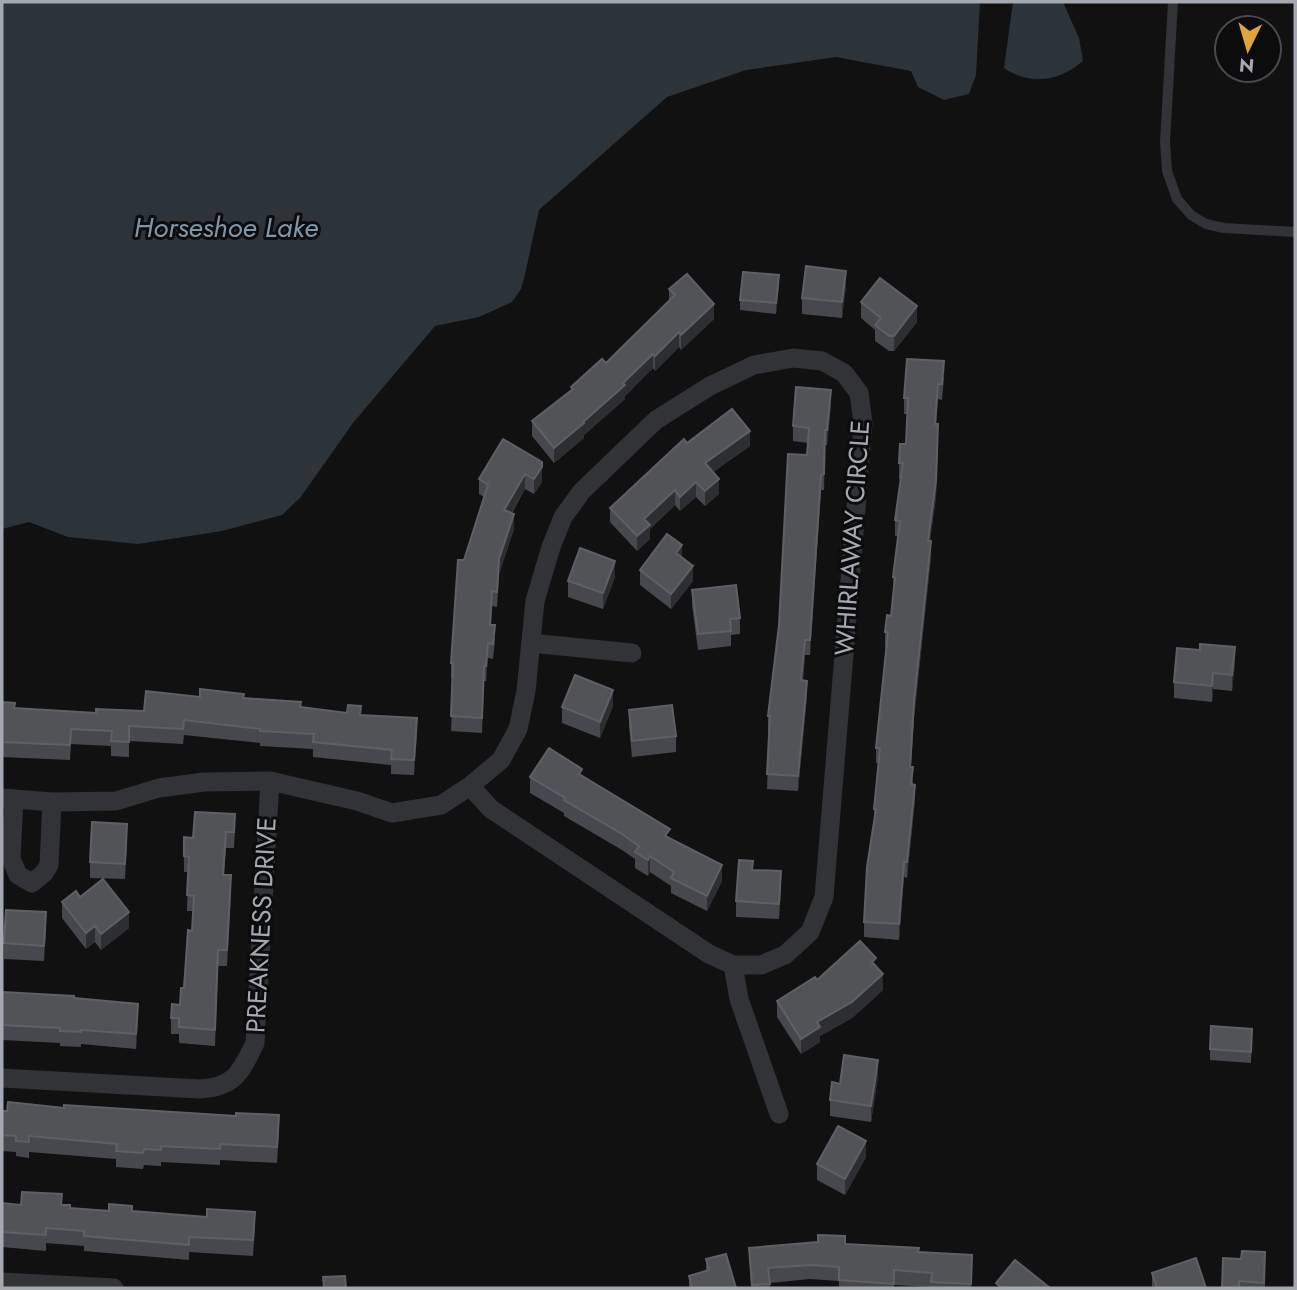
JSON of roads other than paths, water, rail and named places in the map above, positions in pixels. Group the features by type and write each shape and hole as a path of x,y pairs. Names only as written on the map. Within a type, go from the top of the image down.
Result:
{"street":[{"name":"WHIRLAWAY CIRCLE","path":"8,799 52,802 116,801 159,788 204,782 270,781 392,813 441,805 470,786 501,760 518,729 526,691 538,590 563,517 582,491 656,420 710,387 754,365 793,358 822,360 844,373 859,393 863,423 824,897 810,932 785,954 761,965 733,965"},
{"path":"531,643 632,653"},
{"name":"PREAKNESS DRIVE","path":"2,1078 200,1089 216,1088 233,1080 245,1065 255,1043 270,781"},
{"path":"470,786 502,817 695,947 733,965 739,999 779,1114"},
{"path":"8,799 11,859 18,875 32,883 49,865 52,802"},
{"path":"2,1282 114,1288"}],"lane":[{"path":"1173,2 1165,142 1167,172 1177,200 1191,215 1206,224 1224,228 1295,232"}],"water":[{"name":"Horseshoe Lake","path":"2,2 980,2 976,75 969,94 944,100 918,87 911,71 836,57 746,70 667,97 539,210 521,289 512,302 479,317 435,326 353,423 300,498 282,515 222,531 138,544 68,537 29,522 2,529"},
{"path":"1013,2 1063,2 1079,38 1083,61 1065,73 1045,79 1024,77 1004,68"}]}
